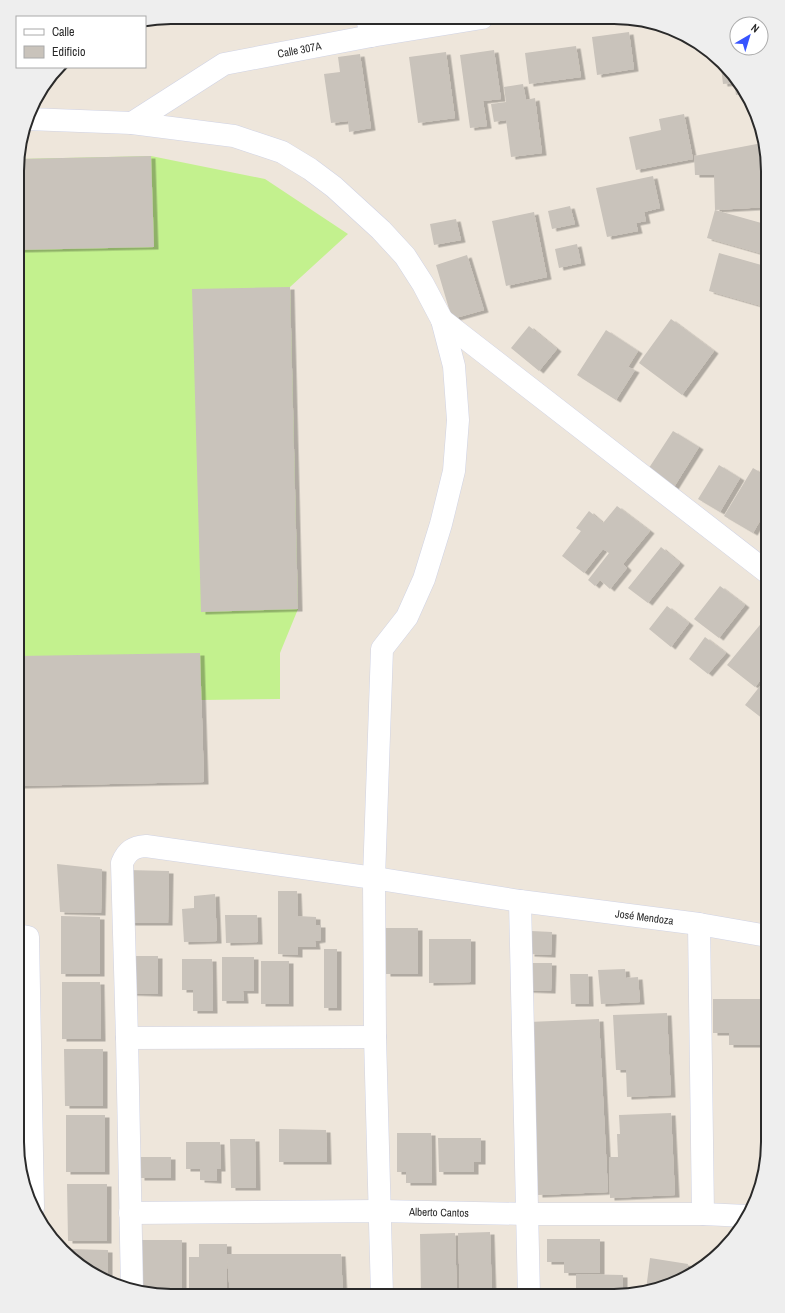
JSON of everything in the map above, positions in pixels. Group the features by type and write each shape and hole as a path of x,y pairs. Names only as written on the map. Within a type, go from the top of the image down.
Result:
{"street":[{"name":"Calle 307A","path":"132,123 224,64 369,27 407,24"},
{"path":"34,119 132,123 234,136 282,152 310,168 356,206 381,230 405,256 423,284 442,320 454,366 458,420 454,471 441,524 424,579 407,617 382,649 374,878 375,1037 382,1289"},
{"path":"442,320 761,568"},
{"name":"José Mendoza","path":"132,1284 122,862 125,855 131,849 146,846 374,878 520,902 699,924 761,935"},
{"path":"520,902 528,1289"},
{"path":"699,924 703,1214"},
{"path":"24,936 28,936 33,1191"},
{"path":"127,1038 375,1037"},
{"name":"Alberto Cantos","path":"130,1213 380,1211 527,1214 703,1214 741,1216"}],"green space":[{"path":"151,156 265,179 348,234 290,287 298,609 280,653 280,699 201,700 24,783 24,162 24,159"}],"building":[{"path":"629,32 634,69 597,75 592,37"},
{"path":"576,46 581,77 529,84 525,53"},
{"path":"494,50 501,99 483,101 487,126 470,128 460,55"},
{"path":"446,52 455,118 418,123 409,57"},
{"path":"360,54 371,128 349,132 348,121 331,123 324,74 340,72 338,57"},
{"path":"721,71 732,83 723,84"},
{"path":"523,84 526,100 535,98 542,153 511,157 506,120 494,122 491,104 506,102 504,87"},
{"path":"735,88 739,95 736,95"},
{"path":"684,114 693,159 636,170 629,137 661,130 659,119"},
{"path":"758,144 761,162 761,207 715,210 714,175 695,175 694,156"},
{"path":"151,156 154,247 24,250 24,159"},
{"path":"653,176 660,208 644,212 646,221 636,223 638,231 607,237 596,188"},
{"path":"570,206 575,224 552,229 548,211"},
{"path":"715,210 761,223 761,253 707,238"},
{"path":"534,212 547,277 506,286 492,221"},
{"path":"456,219 461,240 434,245 430,224"},
{"path":"577,244 581,263 559,268 555,249"},
{"path":"719,253 761,265 761,306 709,291"},
{"path":"467,255 484,310 452,319 436,265"},
{"path":"290,287 298,609 201,612 192,289"},
{"path":"671,319 714,351 682,395 639,363"},
{"path":"529,326 557,349 539,371 511,348"},
{"path":"606,330 638,351 628,367 635,370 616,400 577,375"},
{"path":"673,431 699,447 674,487 647,471"},
{"path":"719,465 740,478 720,512 698,499"},
{"path":"753,468 761,473 761,519 753,533 724,516"},
{"path":"617,506 650,531 623,564 627,568 610,589 600,580 595,586 588,580 609,553 603,549 584,573 562,556 581,531 576,528 589,511 603,523"},
{"path":"661,547 680,563 648,603 628,588"},
{"path":"720,586 745,605 719,638 694,619"},
{"path":"667,606 689,623 671,647 649,629"},
{"path":"761,624 761,680 755,687 727,665"},
{"path":"705,637 726,653 708,674 689,659"},
{"path":"200,653 204,782 24,786 24,656"},
{"path":"761,685 761,718 745,705"},
{"path":"57,864 102,869 101,913 60,912"},
{"path":"127,870 169,871 168,923 126,923"},
{"path":"278,891 297,891 298,916 316,917 316,925 321,925 321,940 315,941 316,947 298,947 298,955 278,954"},
{"path":"215,894 217,941 184,942 182,909 194,908 194,896"},
{"path":"225,915 257,915 258,942 226,943"},
{"path":"61,916 100,917 100,974 61,974"},
{"path":"385,928 418,928 418,974 386,974"},
{"path":"531,931 552,932 551,955 530,954"},
{"path":"429,939 471,939 471,982 429,983"},
{"path":"324,949 337,949 337,1008 324,1008"},
{"path":"129,956 158,956 158,994 128,993"},
{"path":"222,957 254,957 254,991 243,991 244,1001 222,1001"},
{"path":"182,959 212,959 213,1011 193,1011 193,990 182,990"},
{"path":"261,961 289,961 289,1004 261,1004"},
{"path":"525,963 552,963 551,991 525,990"},
{"path":"625,969 626,978 638,977 640,1002 601,1004 598,970"},
{"path":"570,974 588,974 589,1004 571,1004"},
{"path":"62,982 100,982 101,1039 62,1039"},
{"path":"713,999 761,999 761,1045 729,1045 729,1033 713,1033"},
{"path":"667,1013 671,1095 627,1097 626,1070 616,1070 613,1015"},
{"path":"599,1019 608,1192 538,1195 529,1022"},
{"path":"64,1049 103,1049 103,1106 65,1106"},
{"path":"671,1113 675,1195 610,1198 609,1157 618,1157 617,1134 620,1134 619,1115"},
{"path":"66,1115 105,1115 105,1172 66,1172"},
{"path":"279,1129 326,1130 327,1162 279,1162"},
{"path":"397,1133 431,1133 432,1183 406,1183 406,1172 397,1172"},
{"path":"438,1138 481,1138 481,1162 474,1162 474,1172 439,1172"},
{"path":"230,1139 255,1139 256,1188 231,1188"},
{"path":"186,1142 220,1142 221,1169 217,1169 217,1181 200,1180 200,1169 186,1169"},
{"path":"140,1157 171,1157 171,1178 140,1178"},
{"path":"67,1184 107,1184 107,1241 68,1241"},
{"path":"490,1232 492,1289 460,1289 458,1233"},
{"path":"455,1233 457,1289 421,1289 420,1234"},
{"path":"547,1239 600,1239 600,1273 564,1273 564,1262 547,1262"},
{"path":"141,1240 182,1240 182,1289 162,1289 142,1286"},
{"path":"199,1244 227,1244 227,1254 341,1254 343,1289 230,1289 227,1257 227,1289 189,1289 189,1257 199,1257"},
{"path":"71,1249 108,1250 108,1275 82,1259"},
{"path":"650,1258 688,1264 687,1269 679,1274 647,1285"},
{"path":"576,1274 623,1275 623,1289 576,1289"}]}
